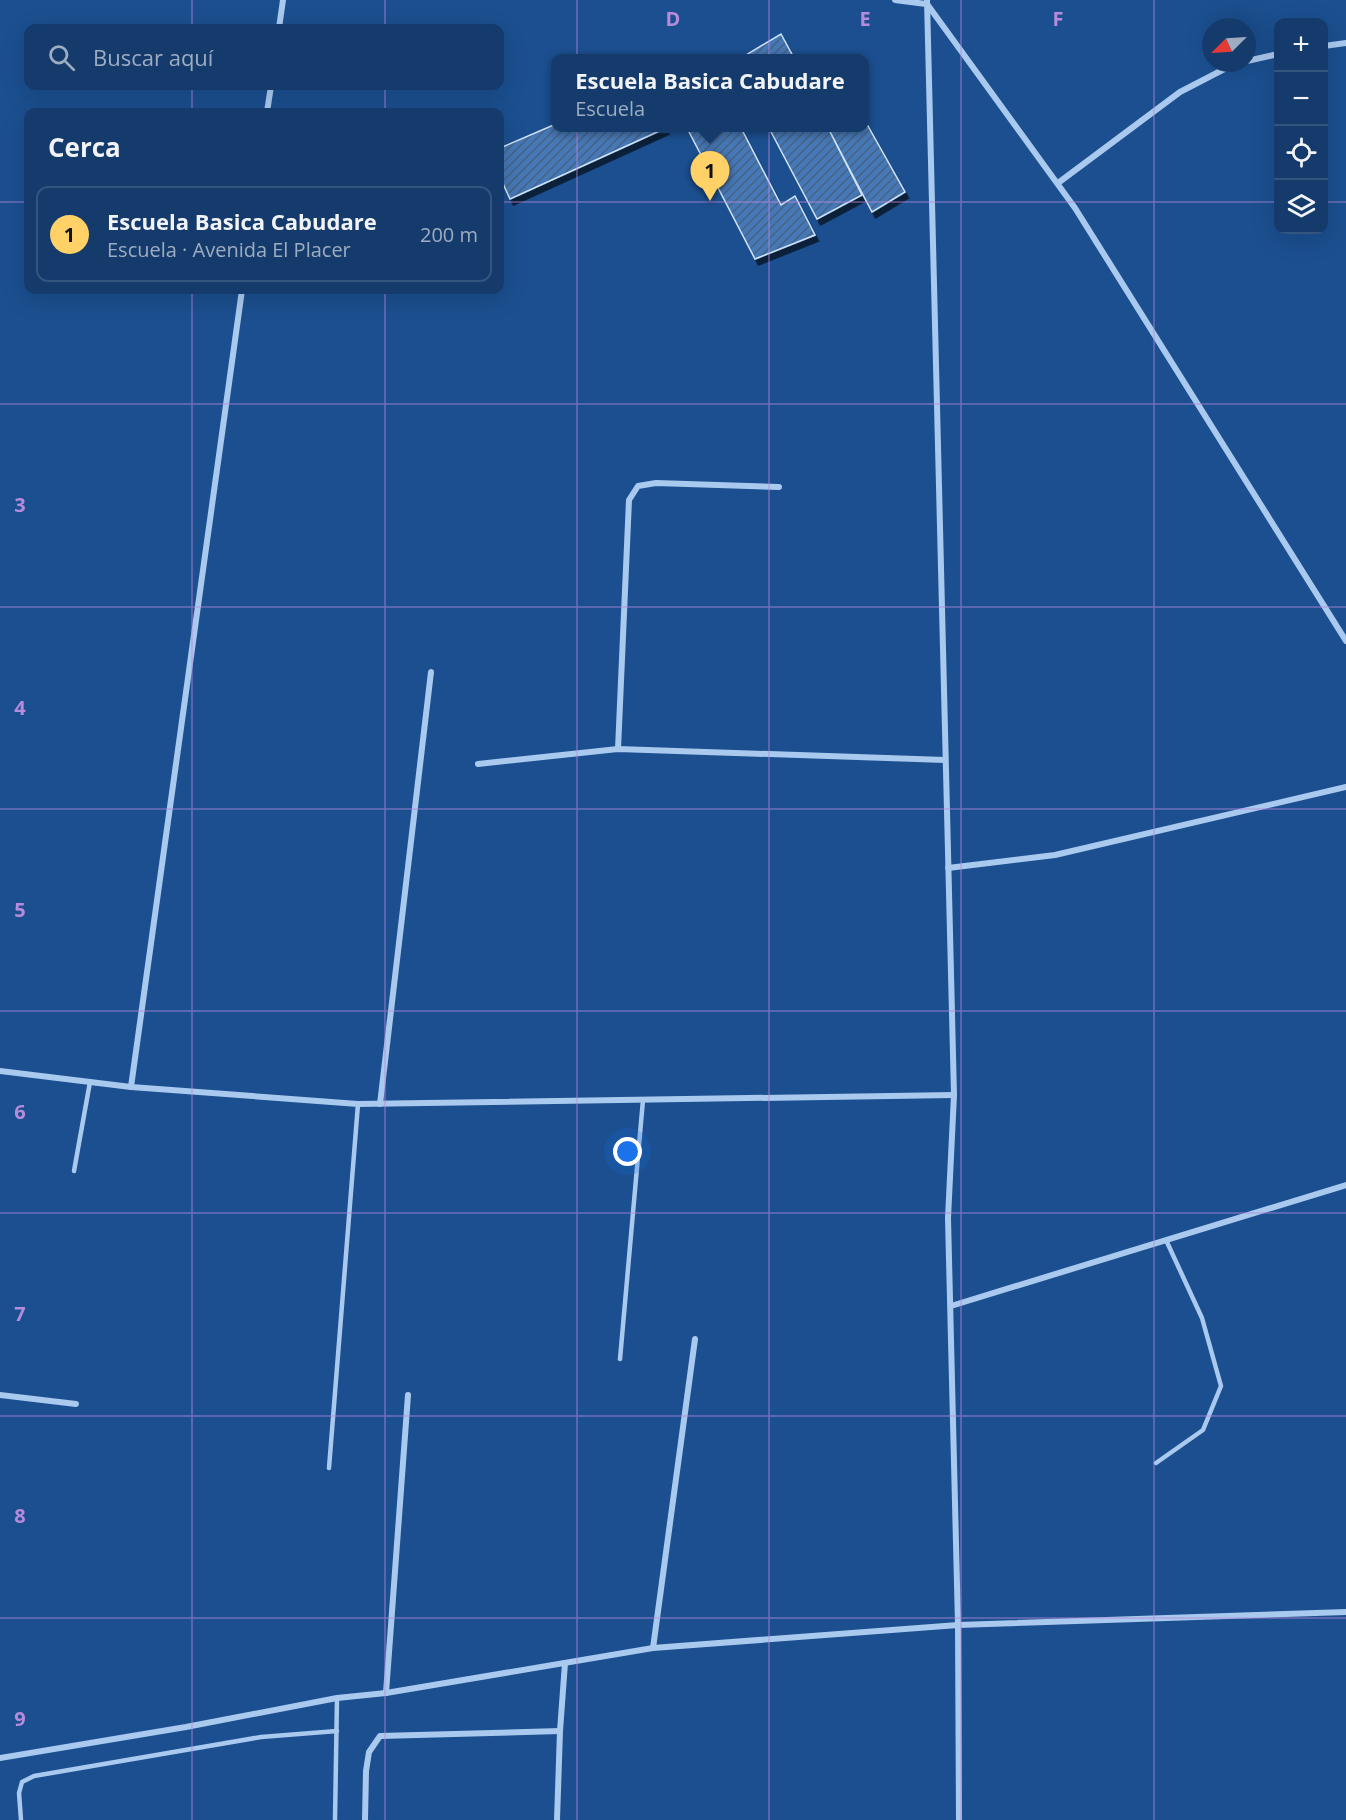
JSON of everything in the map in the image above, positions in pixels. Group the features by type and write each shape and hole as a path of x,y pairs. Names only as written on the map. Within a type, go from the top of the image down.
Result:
{"street":[{"path":"280,24 283,0"},
{"path":"894,0 927,2"},
{"path":"927,2 1058,183 1346,641"},
{"path":"927,2 954,1095 948,1218 958,1625 959,1820"},
{"path":"1328,45 1346,43"},
{"path":"1256,59 1274,55"},
{"path":"1058,183 1180,92 1219,72"},
{"path":"268,108 270,90"},
{"path":"131,1087 241,294"},
{"path":"618,749 629,500 638,486 656,483 779,487"},
{"path":"380,1104 431,672"},
{"path":"478,764 618,749 945,760"},
{"path":"948,868 1055,855 1346,787"},
{"path":"0,1071 131,1087 358,1104 954,1095"},
{"path":"951,1306 1346,1185"},
{"path":"653,1648 695,1339"},
{"path":"0,1395 76,1404"},
{"path":"386,1693 408,1395"},
{"path":"0,1758 186,1727 337,1698 386,1693 653,1648 958,1625 1346,1612"},
{"path":"557,1820 565,1663"},
{"path":"365,1820 369,1752 380,1736 560,1731"}],"lane":[{"path":"74,1170 90,1082"},
{"path":"620,1359 643,1100"},
{"path":"329,1468 358,1104"},
{"path":"1156,1463 1203,1430 1221,1386 1202,1318 1166,1240"},
{"path":"335,1820 337,1698"},
{"path":"21,1820 19,1793 22,1782 34,1776 261,1737 337,1731"}],"building":[{"path":"781,34 792,54 748,54"},
{"path":"551,126 551,132 657,132 510,199 504,186 504,146"},
{"path":"869,128 905,192 872,212 830,132 869,132"},
{"path":"689,132 743,132 781,205 795,196 815,235 755,259"},
{"path":"771,132 830,132 862,195 817,219"}],"place":[{"name":"Escuela Basica Cabudare","path":"710,201"}]}
